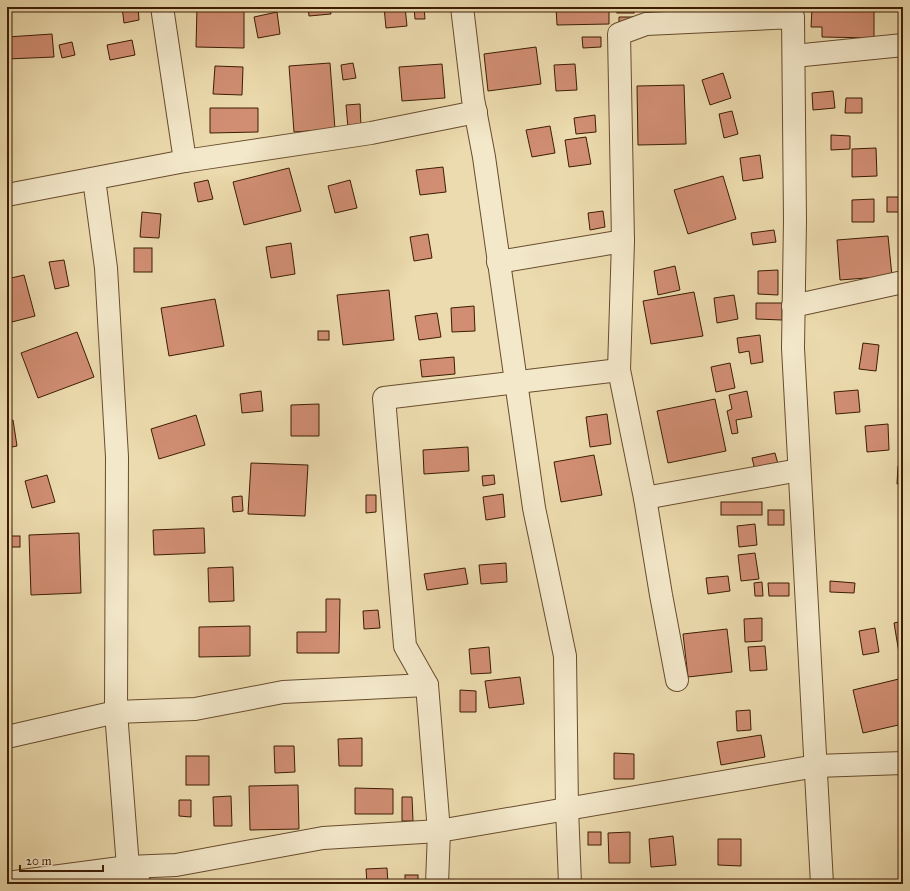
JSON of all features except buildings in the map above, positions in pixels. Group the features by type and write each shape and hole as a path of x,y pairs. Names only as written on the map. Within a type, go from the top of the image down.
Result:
{"street":[{"path":"162,7 185,161"},
{"path":"462,7 534,508 565,656 567,808 570,884"},
{"path":"677,680 645,498 619,370 623,241 619,34 646,16 793,17 795,220 793,348 822,884"},
{"path":"794,56 903,45"},
{"path":"7,195 185,161 371,133 476,112"},
{"path":"94,179 106,268 117,457 116,712 134,875"},
{"path":"498,262 623,241"},
{"path":"793,306 903,282"},
{"path":"437,884 439,831 427,685 405,646 384,398 619,370"},
{"path":"645,498 799,470"},
{"path":"7,737 116,712 195,709 283,692 427,685"},
{"path":"7,883 134,875 176,865 323,838 439,831 816,766 903,763"}]}
